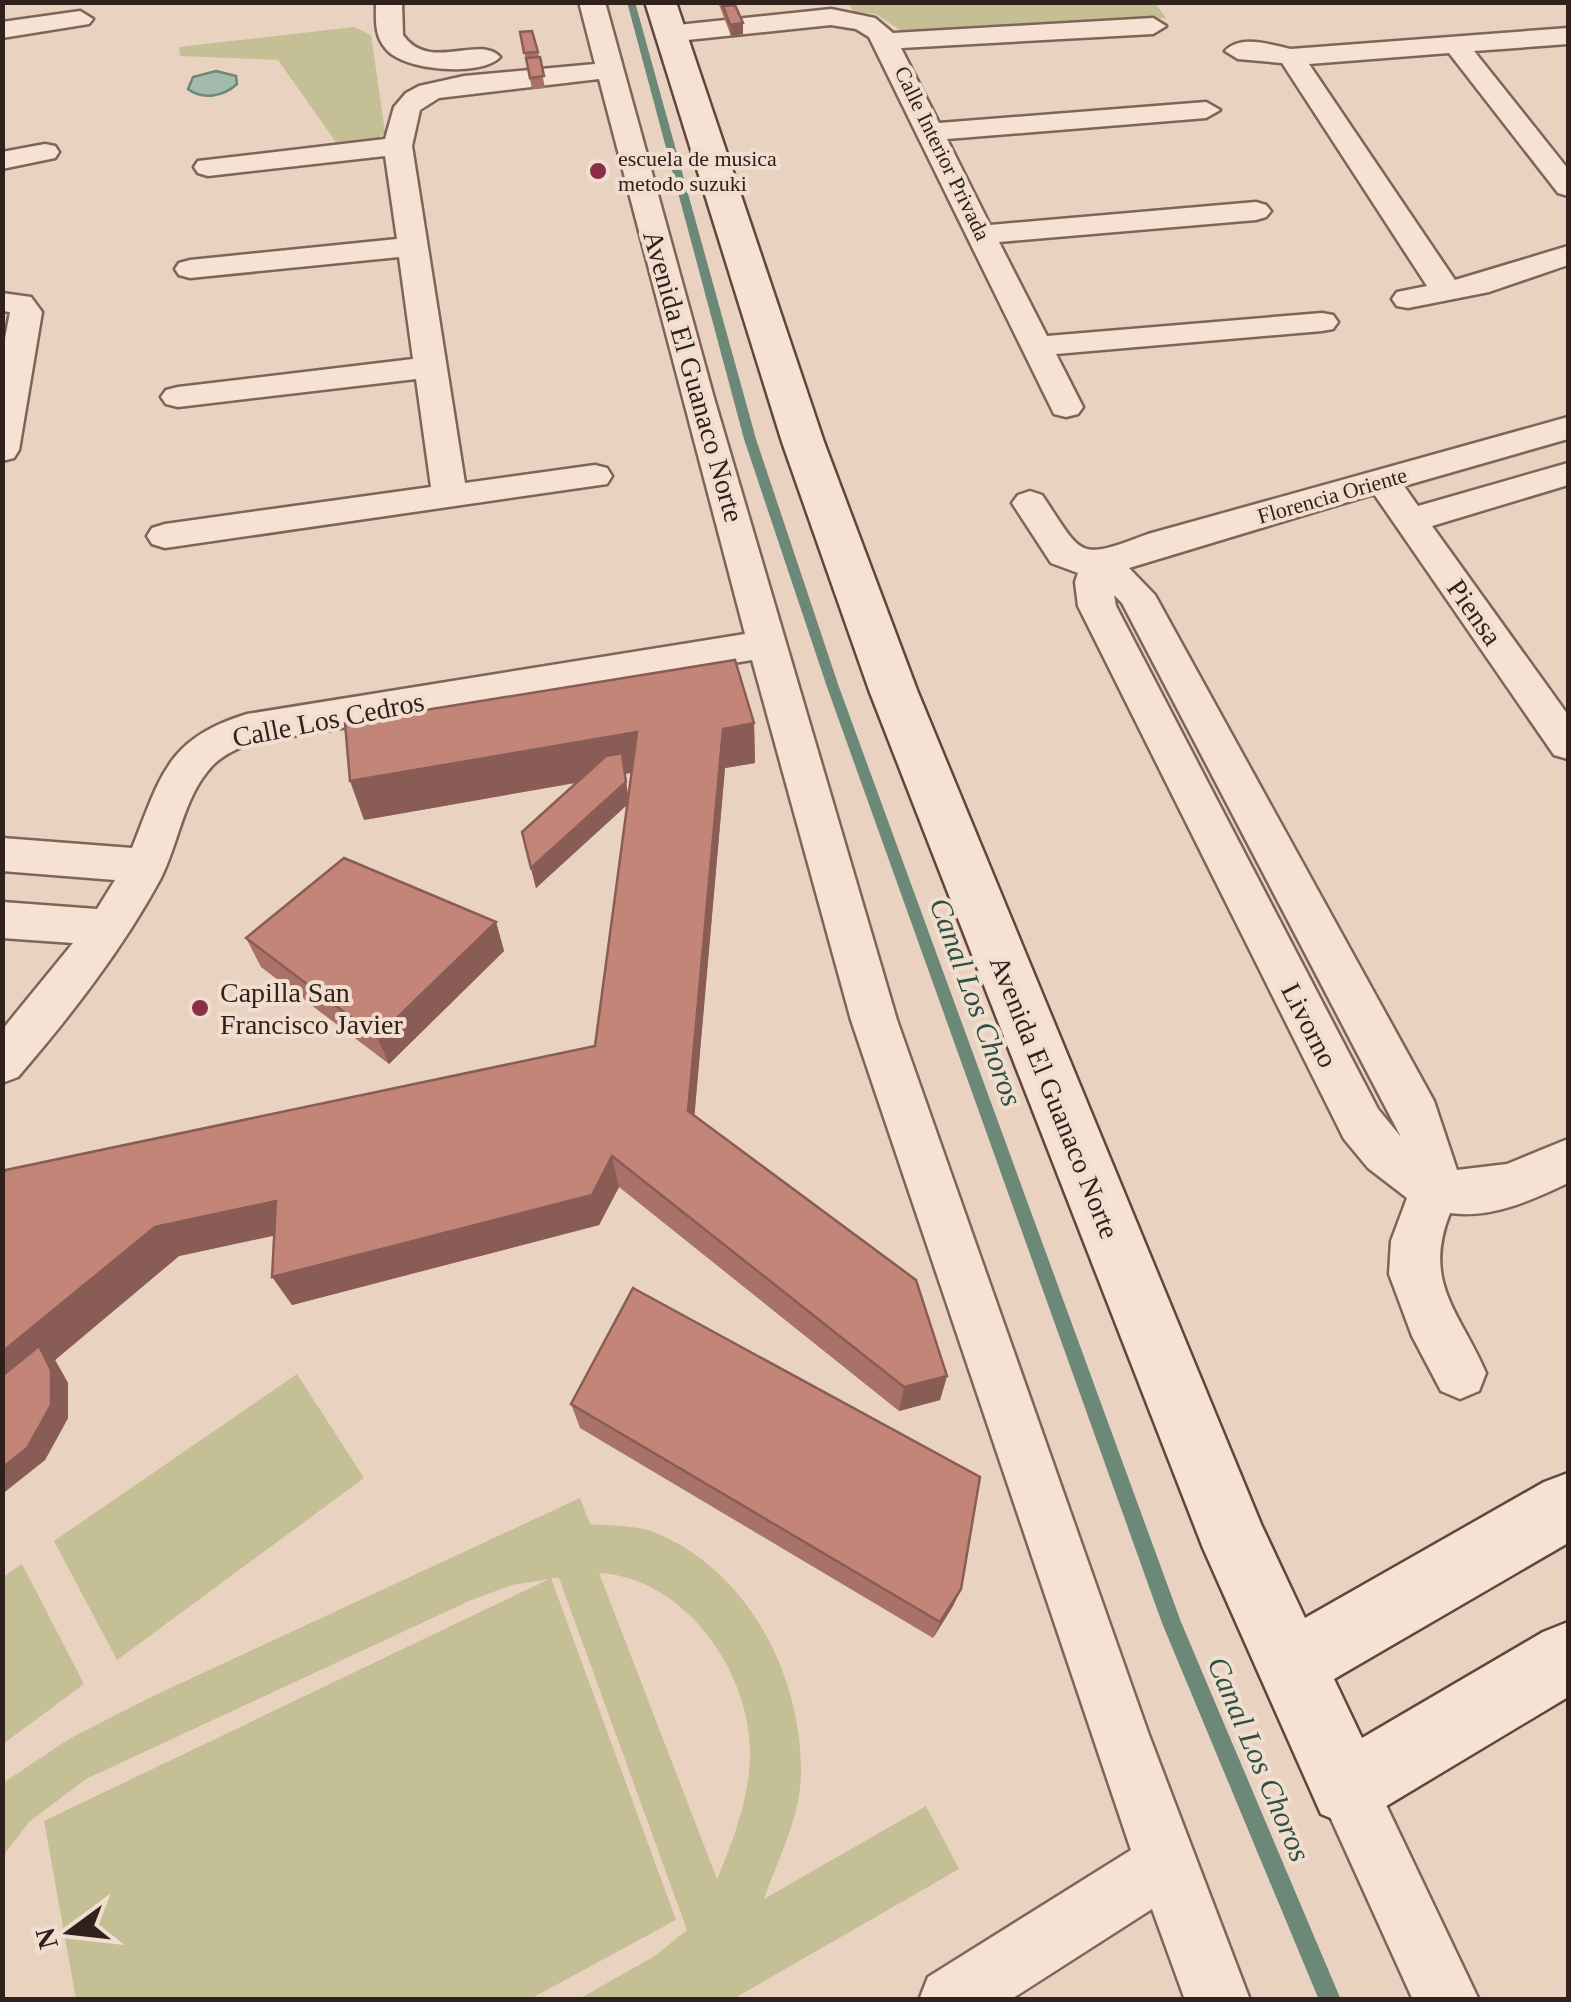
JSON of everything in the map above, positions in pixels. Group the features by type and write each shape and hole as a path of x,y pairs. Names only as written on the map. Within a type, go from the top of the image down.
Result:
{"street":[{"path":"389,2 388,32 394,43 428,62 533,65 608,58"},
{"name":"Avenida El Guanaco Norte","path":"592,2 697,398 874,1020 1119,1735 1218,2000"},
{"name":"Calle Interior Privada","path":"663,16 733,13 844,17 870,24 888,41 1066,407"},
{"name":"Avenida El Guanaco Norte","path":"663,16 802,442 893,690 1237,1548 1447,2000"},
{"path":"2,30 80,19"},
{"path":"888,41 1152,26"},
{"path":"1238,51 1271,51 1291,57 1568,36"},
{"path":"1456,45 1568,187"},
{"path":"1291,57 1447,292"},
{"path":"450,498 398,146 408,105 422,94 533,65"},
{"path":"933,132 1206,110"},
{"path":"208,167 398,146"},
{"path":"2,160 46,152"},
{"path":"984,234 1256,211"},
{"path":"190,270 414,246"},
{"path":"1408,299 1447,292 1568,254"},
{"path":"2,302 20,304 26,312 2,450"},
{"path":"1037,346 1322,322"},
{"path":"178,396 432,367"},
{"name":"Florencia Oriente","path":"1098,566 1161,543 1568,428"},
{"name":"Florencia Oriente","path":"1410,520 1568,474"},
{"path":"165,536 595,476"},
{"name":"Piensa","path":"1382,481 1566,737"},
{"name":"Livorno","path":"1030,503 1058,550 1121,578 1136,594 1417,1116 1428,1148 1434,1189"},
{"name":"Livorno","path":"1098,566 1093,582 1098,606 1360,1124 1395,1164 1434,1189"},
{"name":"Calle Los Cedros","path":"2,1063 52,1006 110,928 146,866 185,773 208,746 226,736 247,729 767,644"},
{"path":"1216,836 1261,824"},
{"path":"2,854 146,866"},
{"path":"2,920 110,928"},
{"path":"1460,1374 1415,1276 1414,1244 1434,1189 1487,1193 1528,1180 1568,1160"},
{"path":"1291,1665 1568,1506"},
{"path":"1347,1788 1568,1657"},
{"path":"951,2000 1168,1863"}],"shaded area":[{"path":"849,3 1155,3 1166,18 906,34 876,14 853,12"},
{"path":"354,27 371,35 385,132 375,143 338,145 278,60 180,56 179,47"},
{"path":"216,71 236,76 237,84 212,96 188,89 193,77"},
{"path":"297,1374 364,1478 117,1660 54,1541"},
{"path":"580,1498 590,1524 651,1531 714,1569 740,1596 778,1659 798,1731 801,1768 794,1819 764,1899 926,1806 959,1869 733,1999 579,1999 655,1956 687,1930 559,1578 551,1578 676,1920 530,1999 76,1999 44,1821 549,1579 512,1585 469,1601 86,1779 29,1822 3,1856 3,1783 69,1739","holes":["599,1573 630,1578 658,1591 706,1633 738,1690 747,1721 747,1785 740,1817 717,1879"]},
{"path":"22,1564 84,1684 3,1744 3,1577"}],"building":[{"path":"735,5 743,23 730,25 723,6"},
{"path":"532,31 538,52 524,53 520,32"},
{"path":"540,57 544,76 530,78 526,58"},
{"path":"735,660 754,723 723,729 688,1111 916,1280 947,1376 904,1387 612,1156 592,1195 272,1277 276,1201 155,1227 2,1352 2,1174 6,1170 595,1046 637,732 350,781 345,723"},
{"path":"622,753 626,782 531,868 522,832 606,756"},
{"path":"344,858 496,922 377,1037 246,938"},
{"path":"633,1288 980,1477 961,1589 940,1622 571,1404"},
{"path":"39,1346 51,1370 51,1405 27,1448 2,1468 2,1376"}],"waterway":[{"name":"Canal Los Choros","path":"631,2 750,439 833,687 1172,1623 1330,2000"}],"place":[{"name":"escuela de musica metodo suzuki","path":"598,171"},
{"name":"Capilla San Francisco Javier","path":"200,1008"}]}
